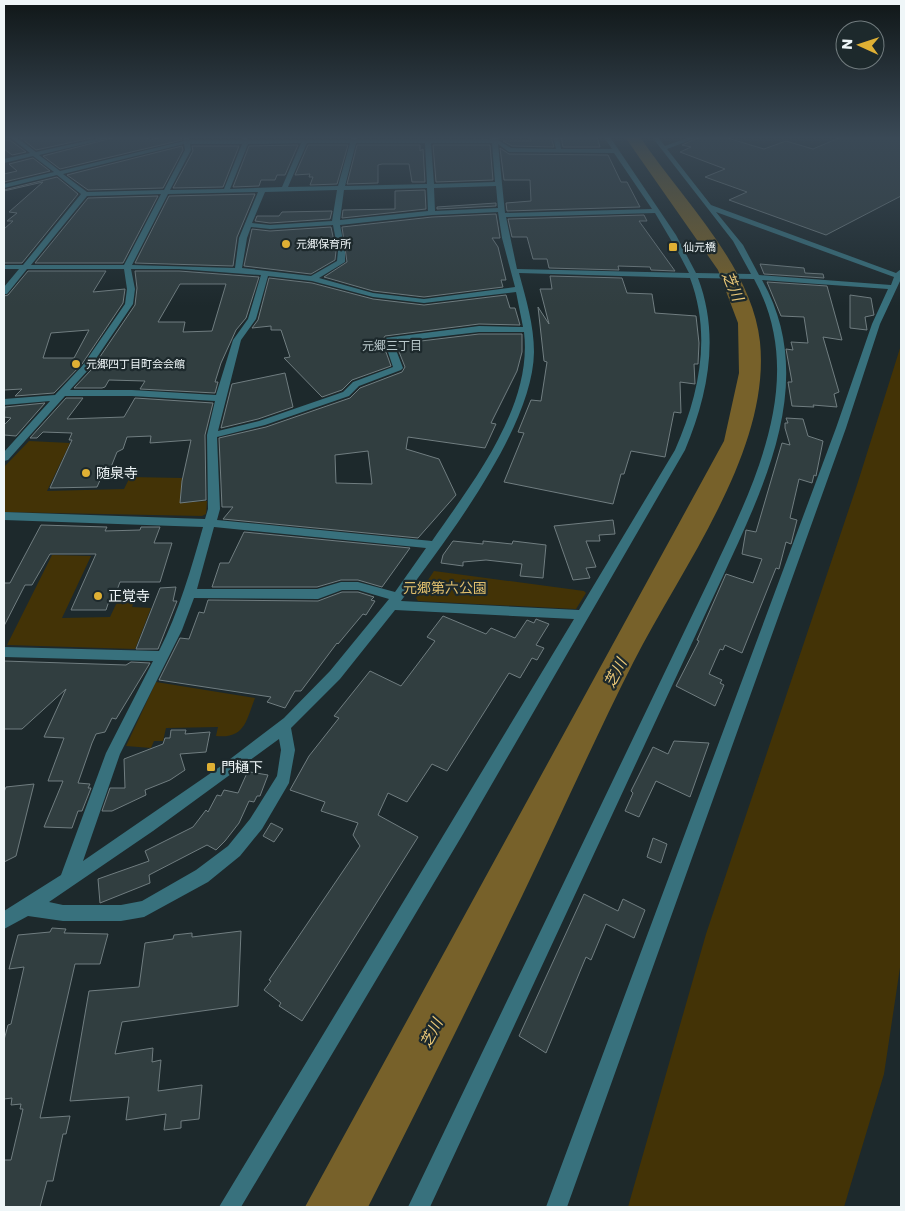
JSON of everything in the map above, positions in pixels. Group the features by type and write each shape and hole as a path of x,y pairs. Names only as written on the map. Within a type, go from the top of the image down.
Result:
{"street":[{"path":"4,292 85,194 124,194"},
{"path":"4,458 94,356 129,304 131,289 127,266 166,194"},
{"path":"238,270 243,238 250,225 261,194"},
{"path":"312,279 341,262 343,252 335,223 339,194"},
{"path":"431,194 432,213"},
{"path":"4,921 170,811 284,726 316,696 340,669 394,601 435,545 489,464 522,391 528,369 528,330 502,213 500,194"},
{"path":"229,1207 452,838 680,450 694,420 700,399 706,352 704,314 698,276 645,194"},
{"path":"418,1207 713,585 770,457 782,401 783,375 774,321 739,244 698,194"},
{"path":"708,207 897,278"},
{"path":"250,225 270,227 335,223 432,213 657,211"},
{"path":"4,267 127,266 238,270 312,279 373,295 424,301 518,289"},
{"path":"514,271 698,276 897,278"},
{"path":"68,879 113,753 176,630 190,593 214,510 212,435 220,398 237,340 252,319 265,273"},
{"path":"557,1207 841,428 876,324 897,278"},
{"path":"212,435 262,423 346,394 356,384 398,368 388,340 479,329 528,330"},
{"path":"4,402 61,395 132,393 220,398"},
{"path":"4,516 209,522 435,545"},
{"path":"190,593 318,594 341,586 358,586 394,601 582,615"},
{"path":"4,652 162,656"},
{"path":"26,907 63,913 121,913 144,909 202,876 234,851 256,824 284,778 288,750 284,726"}],"green space":[{"path":"901,345 901,961 884,1074 844,1207 628,1207 706,934 857,485"},
{"path":"29,441 70,443 47,491 124,489 130,477 182,478 180,503 207,501 206,514 202,516 4,512 4,467"},
{"path":"52,555 91,556 62,618 110,617 119,598 136,597 132,607 151,608 135,649 7,645"},
{"name":"元郷第六公園","path":"434,571 584,591 586,593 576,609 418,601 416,598"},
{"path":"156,682 255,698 243,727 233,735 216,736 218,727 166,728 163,741 154,741 151,748 126,746"}],"water":[{"name":"芝川","path":"665,194 682,194 694,209 729,260 744,286 754,314 760,342 760,383 752,424 738,466 698,547 634,661 605,719 504,933 368,1207 305,1207 724,441 739,373 738,323 718,270"}],"building":[{"path":"30,194 78,194 22,263 4,263 4,229 13,221 7,221 17,213 9,212"},
{"path":"255,194 237,237 233,266 135,263 169,196"},
{"path":"395,194 425,194 426,209 342,218 343,210 395,209"},
{"path":"531,194 633,194 640,207 507,211 506,203 531,201"},
{"path":"744,194 901,194 901,196 826,235 729,200"},
{"path":"158,196 123,263 35,263 88,198"},
{"path":"496,203 496,206 437,209 437,207"},
{"path":"332,211 330,219 270,223 255,221 257,216 279,216 282,212"},
{"path":"496,214 500,238 492,238 498,247 506,280 501,280 503,287 424,297 373,291 324,277 347,262 342,227 432,217"},
{"path":"644,215 647,221 639,221 675,271 651,270 650,267 618,266 619,270 549,268 547,259 533,259 527,237 512,237 508,219"},
{"path":"331,227 336,251 335,260 311,274 244,266 252,229 270,231"},
{"path":"760,264 804,268 805,273 823,274 824,278 764,274"},
{"path":"28,271 106,271 93,292 125,289 123,303 82,364 54,393 15,396 22,389 4,390 4,296 8,295","holes":["89,330 74,358 43,358 51,333"]},
{"path":"135,271 179,271 259,277 246,318 236,330 221,363 215,382 218,382 215,393 140,389 145,381 109,380 105,387 102,388 74,388 91,370 135,305 137,288","holes":["180,284 226,284 212,331 183,332 185,322 158,322"]},
{"path":"550,276 622,278 627,293 652,294 655,313 696,316 699,343 698,364 694,364 695,384 680,382 681,413 674,412 665,457 631,451 624,474 621,474 613,504 504,482 524,433 518,432 531,400 541,401 547,362 544,361 538,307 549,324 540,289 552,289"},
{"path":"269,278 312,283 373,299 424,305 506,295 510,308 515,308 520,325 479,324 385,336 382,341 391,366 352,380 342,390 322,397 284,358 290,357 281,330 271,330 271,326 252,328 258,320"},
{"path":"767,282 827,286 842,340 823,337 839,392 834,394 837,407 792,406 788,382 792,382 786,349 793,350 791,342 808,343 804,317 781,316"},
{"path":"850,295 871,298 874,315 865,317 867,330 850,328"},
{"path":"479,334 522,334 522,352 517,371 491,423 496,424 485,448 408,437 406,449 439,459 456,495 418,538 223,519 233,507 222,507 219,438 266,427 350,398 360,388 402,372 405,367 396,344","holes":["368,451 372,484 336,483 335,455"]},
{"path":"285,373 293,407 258,419 221,428 232,384"},
{"path":"66,398 83,398 67,419 124,417 135,398 213,403 205,435 206,500 180,503 182,481 191,440 150,443 151,436 127,437 123,449 117,452 107,477 101,478 97,487 50,488 72,440 69,440 72,433 43,432 37,438 30,438"},
{"path":"45,403 16,436 4,435 4,425 11,418 4,417 5,407"},
{"path":"786,418 803,419 808,436 823,441 816,476 814,475 812,483 799,479 790,518 797,520 791,544 786,542 779,569 776,568 742,653 725,645 723,650 720,649 709,674 722,680 720,683 724,685 715,706 676,686 699,641 697,640 726,574 753,583 762,559 742,554 746,530 756,532 782,443 790,445 785,428 785,423 788,423"},
{"path":"613,520 615,534 599,535 600,541 586,541 596,567 586,568 590,578 573,580 554,526"},
{"path":"41,525 107,527 105,531 140,530 141,527 160,527 154,543 172,543 160,582 120,582 113,601 109,601 106,610 71,610 96,554 50,554 32,585 25,585 4,626 4,583 10,583"},
{"path":"244,532 410,548 382,587 358,580 341,580 317,587 212,587 220,563 229,563"},
{"path":"453,541 483,544 483,541 512,544 513,541 546,545 543,578 520,576 522,564 486,560 463,562 463,566 441,563 443,555"},
{"path":"176,587 173,601 177,601 158,649 136,649 160,588"},
{"path":"342,592 358,592 374,597 371,600 375,601 366,615 363,614 337,643 301,691 295,691 285,708 267,702 271,697 159,680 180,638 189,639 199,612 204,613 208,600 318,601"},
{"path":"443,616 486,634 491,628 515,638 527,620 534,623 536,619 549,624 536,645 544,648 537,660 532,658 520,678 509,673 447,771 432,764 407,802 388,793 378,815 418,837 302,1021 279,1006 281,1003 264,990 360,846 353,835 358,823 321,811 325,802 290,790 309,756 339,718 334,716 370,671 401,686 435,641 427,637"},
{"path":"4,661 126,665 131,662 150,663 116,719 112,718 105,732 96,734 78,783 90,784 88,788 91,788 82,811 78,811 72,828 44,827 63,781 48,781 64,738 44,737 66,689 22,729 4,729"},
{"path":"171,730 186,730 185,734 210,732 206,752 180,754 185,770 170,780 145,790 146,795 112,811 102,811 110,788 125,788 124,759 163,744 165,738 170,738"},
{"path":"674,741 709,743 690,797 656,781 639,817 625,811 633,793 631,791 653,747 668,754"},
{"path":"247,773 268,775 260,796 257,796 254,802 249,801 239,823 216,850 207,845 149,875 150,883 100,903 98,879 149,861 145,851 193,827 206,810 208,812 217,795 221,796 224,790 238,793"},
{"path":"34,784 16,856 4,862 4,792 6,787"},
{"path":"271,823 283,829 274,842 263,836"},
{"path":"653,838 667,844 661,863 647,857"},
{"path":"584,894 618,911 623,899 645,910 634,938 606,924 591,960 586,957 546,1053 519,1036"},
{"path":"52,928 66,929 64,933 108,934 100,964 75,964 40,1118 70,1116 66,1134 63,1134 53,1181 47,1181 40,1207 4,1207 4,1160 11,1160 23,1109 20,1109 21,1104 11,1105 12,1098 4,1099 4,1040 8,1025 11,1024 24,967 9,969 18,935 50,932"},
{"path":"241,931 238,1006 122,1022 115,1054 153,1048 152,1062 161,1060 158,1091 202,1085 199,1119 181,1121 181,1128 164,1130 166,1114 126,1120 129,1097 70,1101 89,991 139,987 145,943 173,939 174,935 192,933 192,937"}],"place":[{"name":"元郷保育所","path":"286,244"},
{"name":"仙元橋","path":"673,247"},
{"name":"元郷四丁目町会会館","path":"76,364"},
{"name":"随泉寺","path":"86,473"},
{"name":"正覚寺","path":"98,596"},
{"name":"門樋下","path":"211,767"}],"district":[{"name":"元郷三丁目","path":"392,345"}]}
